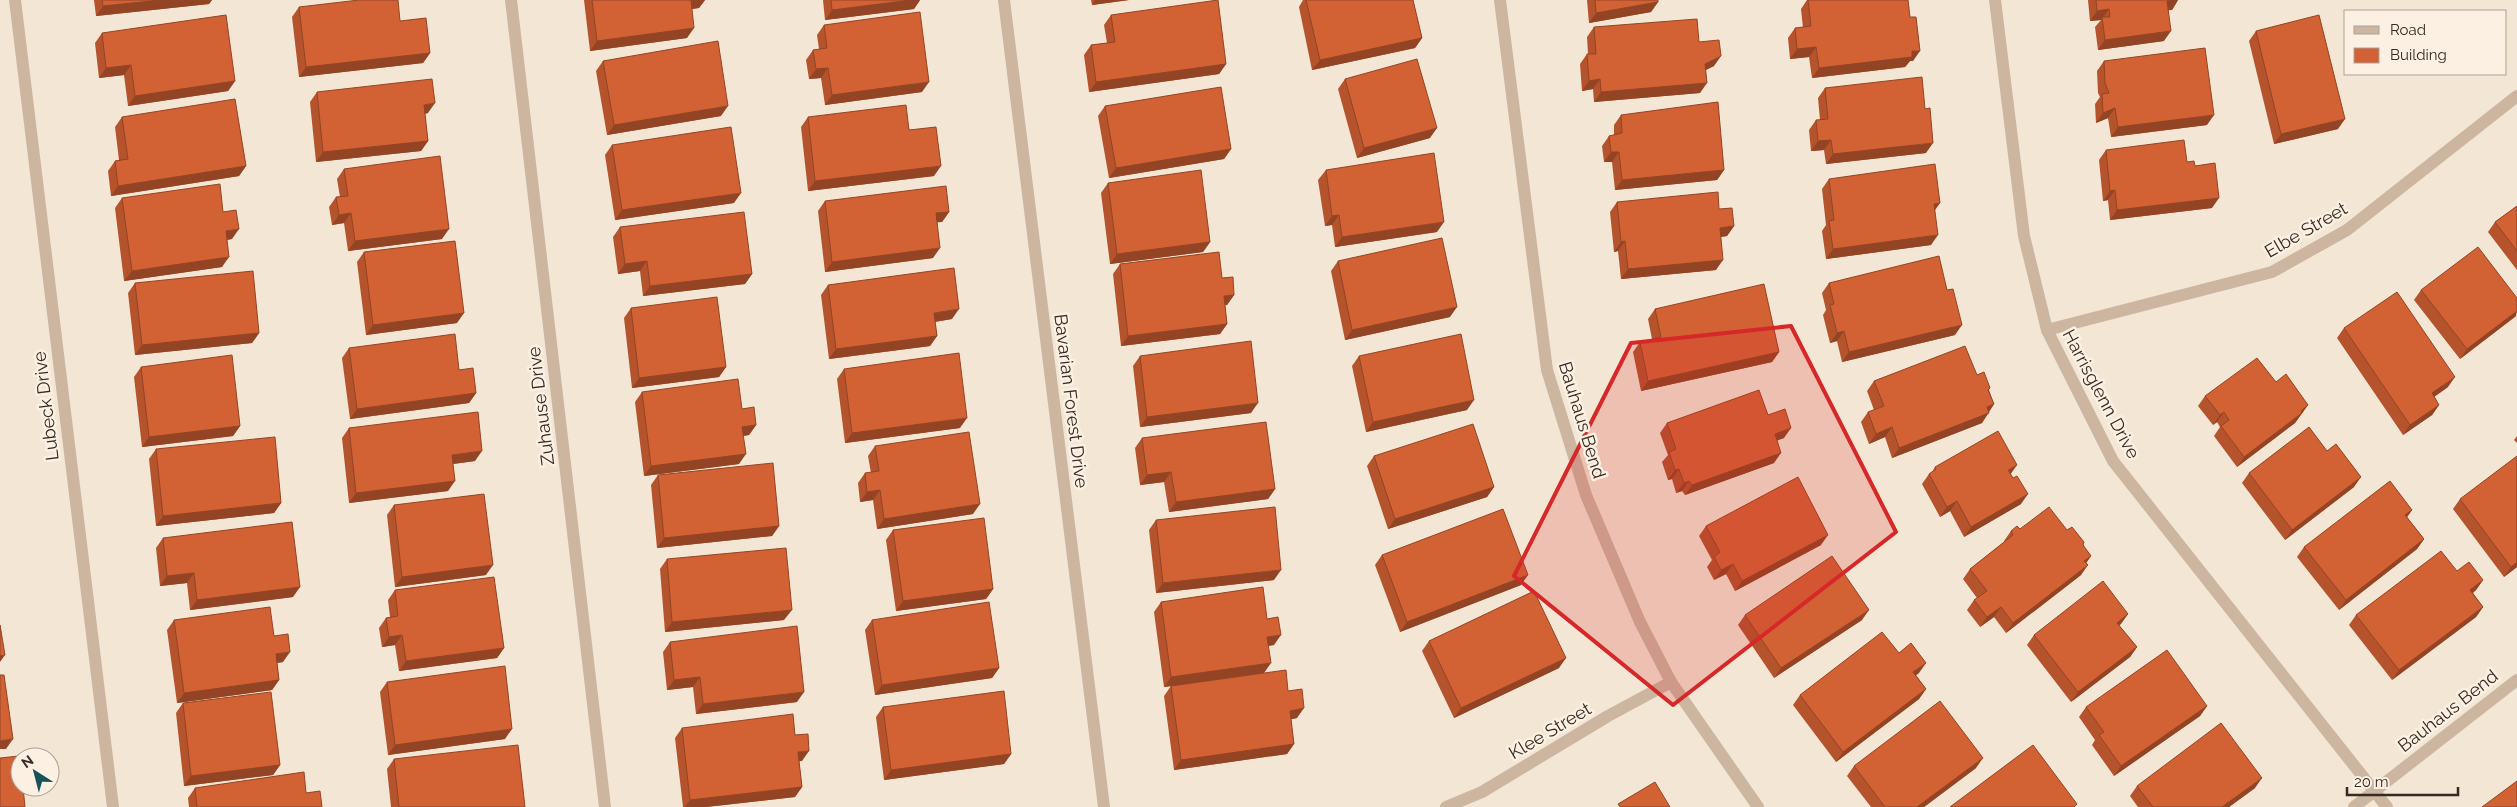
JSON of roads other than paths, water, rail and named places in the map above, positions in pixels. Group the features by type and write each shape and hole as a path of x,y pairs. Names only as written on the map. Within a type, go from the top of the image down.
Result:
{"street":[{"name":"Lubeck Drive","path":"14,0 113,807"},
{"name":"Zuhause Drive","path":"511,0 605,807"},
{"name":"Bavarian Forest Drive","path":"1004,0 1104,807"},
{"name":"Bauhaus Bend","path":"1500,0 1547,370 1586,495 1640,622 1671,682 1758,807"},
{"name":"Harrisglenn Drive","path":"1995,0 2024,236 2047,330 2112,461 2387,807"},
{"name":"Elbe Street","path":"2047,330 2272,272 2347,230 2517,96"},
{"name":"Bauhaus Bend","path":"2354,807 2517,680"},
{"name":"Klee Street","path":"1446,807 1482,792 1608,716 1671,682"}]}
